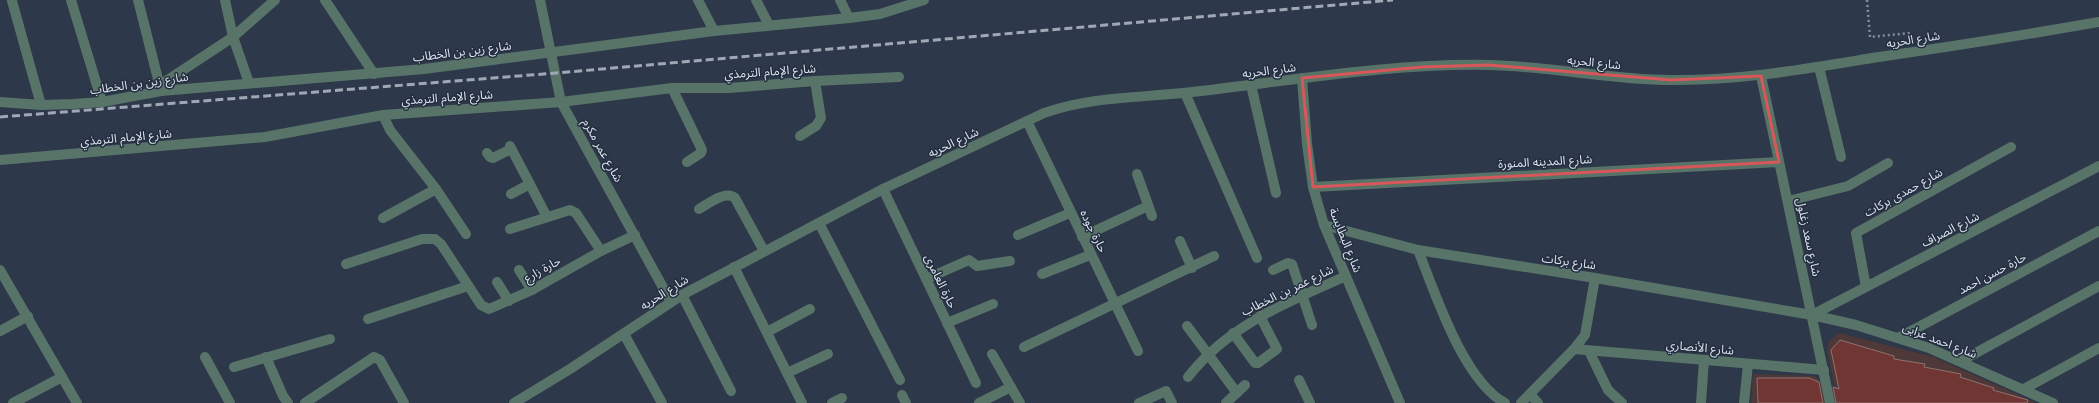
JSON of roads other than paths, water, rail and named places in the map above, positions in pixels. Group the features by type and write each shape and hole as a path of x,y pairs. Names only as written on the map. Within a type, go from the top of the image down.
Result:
{"street":[{"path":"71,0 102,102"},
{"path":"138,0 161,88 233,37 275,0"},
{"path":"225,0 233,37 248,83"},
{"path":"325,0 374,74"},
{"name":"شارع عمر مكرم","path":"540,0 561,102 671,302"},
{"path":"698,0 714,31"},
{"path":"756,0 769,25"},
{"path":"840,0 849,18"},
{"name":"شارع زين بن الخطاب","path":"0,102 41,105 102,102 161,88 374,74 424,69 714,31 880,14 905,4 924,0"},
{"path":"12,1 41,105"},
{"name":"شارع الحريه","path":"514,403 531,399 671,302 734,266 883,189 1056,108 1084,102 1185,93 1302,78 1422,67 1488,65 1671,80 1761,76 2099,22"},
{"path":"1819,67 1841,157"},
{"name":"شارع سعد زغلول","path":"1761,76 1830,403"},
{"name":"شارع الإمام الترمذي","path":"0,160 265,137 383,115 561,102 672,88 729,88 815,81 899,77"},
{"name":"شارع البطايسة","path":"1302,78 1307,144 1313,187 1324,225 1400,403"},
{"path":"800,136 816,126 821,118 815,81"},
{"path":"1251,85 1276,193"},
{"path":"672,88 702,150 687,162"},
{"path":"1185,93 1257,258"},
{"path":"383,115 390,130 436,189 466,234"},
{"name":"حارة جوده","path":"1027,121 1090,255 1138,351"},
{"name":"شارع حمدى بركات","path":"1866,287 1856,233 2011,147"},
{"path":"487,153 493,158 510,148 547,217"},
{"name":"شارع المدينه المنورة","path":"1313,187 1779,162"},
{"path":"1788,201 1848,186 1888,163"},
{"name":"شارع الصراف","path":"1812,315 2099,166"},
{"path":"1137,174 1152,216"},
{"path":"511,194 530,184"},
{"path":"383,218 436,189"},
{"name":"حارة العامرى","path":"883,189 976,383"},
{"path":"699,209 724,196 731,195 735,198 764,251"},
{"path":"1082,237 1148,206"},
{"path":"510,228 567,211 574,211 602,251"},
{"path":"1018,235 1070,213"},
{"path":"819,223 900,380"},
{"name":"شارع بركات","path":"1324,225 1418,250 1812,315"},
{"name":"حارة حسن احمد","path":"1898,338 2099,231"},
{"name":"حارة زارع","path":"346,264 429,238 436,240 441,244 481,305 486,309 493,309 635,235"},
{"path":"1180,241 1192,268"},
{"path":"1418,250 1450,330 1482,383 1498,400 1505,403"},
{"path":"1042,274 1090,255"},
{"path":"1024,347 1192,268 1214,256"},
{"path":"926,279 970,260 977,266 1010,261"},
{"path":"1273,270 1288,263 1292,264 1312,325"},
{"path":"734,266 802,403"},
{"path":"0,270 78,403"},
{"path":"518,270 532,290"},
{"name":"شارع عمر بن الخطاب","path":"1188,377 1207,354 1233,333 1260,316 1346,276"},
{"path":"1520,403 1574,349 1585,335 1588,325 1595,278"},
{"path":"497,282 508,301"},
{"path":"368,319 468,286"},
{"path":"1961,361 2099,286"},
{"path":"682,295 731,391"},
{"path":"947,323 993,304"},
{"path":"767,332 810,309"},
{"name":"شارع احمد عرابى","path":"1812,315 1856,325 1898,338 1961,361 2053,403"},
{"path":"0,331 28,316"},
{"path":"1233,333 1254,363 1258,364 1277,350 1260,316"},
{"path":"1187,326 1237,393"},
{"path":"624,334 662,403"},
{"path":"234,367 330,339"},
{"path":"2024,390 2099,348"},
{"name":"شارع الأنصاري","path":"1574,349 1824,370"},
{"path":"1590,351 1608,390 1622,403"},
{"path":"787,373 828,354"},
{"path":"992,354 1020,403"},
{"path":"205,357 230,403"},
{"path":"266,357 288,403"},
{"path":"305,403 374,357 380,360 404,403"},
{"path":"1701,403 1704,360"},
{"path":"1744,403 1748,364"},
{"path":"13,403 62,377"},
{"path":"1299,380 1310,403"},
{"path":"1226,403 1245,385"},
{"path":"982,402 1011,387"},
{"path":"1139,403 1166,391 1172,403"},
{"path":"1530,394 1538,403"},
{"path":"832,403 842,398"}],"railway":[{"path":"0,117 556,73 1393,0"}]}
